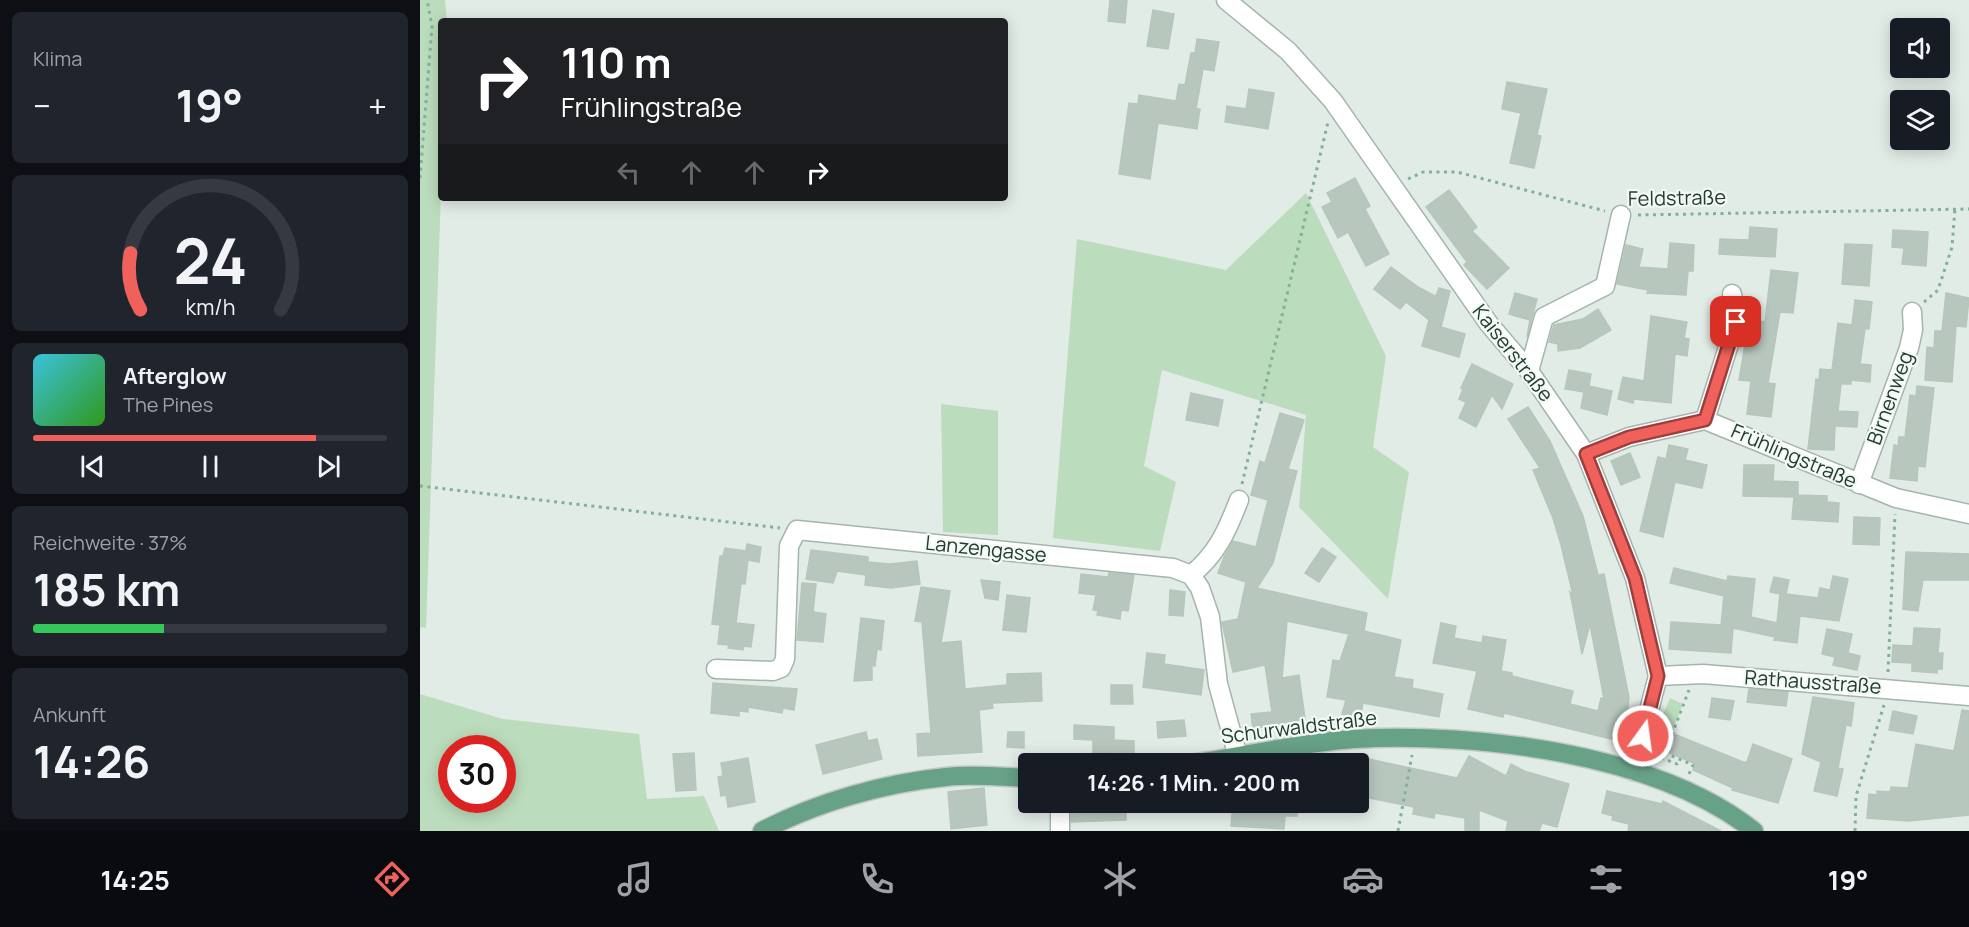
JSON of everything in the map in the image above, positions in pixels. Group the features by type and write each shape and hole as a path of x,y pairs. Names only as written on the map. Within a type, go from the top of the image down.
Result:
{"main road":[{"name":"Schurwaldstraße","path":"1263,753 1352,739 1416,738 1496,743 1633,771 1672,783 1712,801 1754,831"},
{"path":"762,831 851,797 920,782 969,776 1018,778"}],"street":[{"name":"Kaiserstraße","path":"1226,0 1288,51 1333,101 1485,320 1529,371 1586,454 1635,578 1658,676 1633,771"},
{"path":"1529,371 1544,317 1605,286 1621,215"},
{"path":"1705,420 1736,322 1732,294"},
{"name":"Birnenweg","path":"1859,484 1909,348 1913,330 1912,312"},
{"name":"Frühlingstraße","path":"1586,454 1629,437 1705,420 1896,498 1969,514"},
{"path":"1237,753 1218,684 1210,617 1200,588 1191,575 1206,563 1219,547 1239,500"},
{"path":"716,669 773,671 781,668 785,659 789,546 797,530"},
{"name":"Lanzengasse","path":"797,530 1157,566 1173,568 1191,575"},
{"name":"Rathausstraße","path":"1658,676 1694,674 1887,687 1969,696"},
{"path":"1060,813 1060,831"}],"path":[{"path":"420,178 432,26 427,0"},
{"path":"1239,500 1333,101"},
{"name":"Feldstraße","path":"1394,187 1423,172 1457,172 1621,215 1969,209"},
{"path":"1912,312 1938,290 1952,247 1955,208"},
{"path":"420,486 797,530"},
{"path":"1855,831 1856,796 1886,702 1896,498"},
{"path":"1689,772 1693,765 1665,753 1694,674"},
{"path":"1398,831 1416,738"},
{"path":"1664,759 1677,764 1679,758"}],"green space":[{"path":"420,0 445,0 447,18 438,18 438,201 441,201 426,628 420,627"},
{"path":"1306,193 1386,356 1373,447 1409,472 1388,599 1299,507 1306,415 1162,370 1144,466 1176,482 1160,551 1053,538 1077,239 1226,270"},
{"path":"941,404 998,411 998,535 943,532"},
{"path":"420,694 503,719 639,734 647,799 704,796 719,831 420,831"},
{"path":"1670,698 1683,704 1663,755 1656,743 1658,728"}],"building":[{"path":"1110,0 1127,0 1125,23 1108,21"},
{"path":"1153,10 1174,14 1168,49 1147,46"},
{"path":"1197,39 1219,42 1214,71 1203,69 1196,109 1200,109 1197,129 1158,123 1150,179 1119,174 1129,103 1138,104 1139,95 1176,101 1179,84 1185,85 1191,53 1195,53"},
{"path":"1507,82 1547,89 1537,135 1541,136 1534,168 1510,163 1521,113 1502,109"},
{"path":"1249,89 1274,93 1268,129 1225,122 1227,106 1246,109"},
{"path":"1355,178 1370,206 1365,209 1389,254 1366,266 1348,232 1338,238 1322,207 1332,202 1327,193"},
{"path":"1449,190 1477,227 1472,231 1509,268 1487,289 1464,265 1467,262 1426,207"},
{"path":"1750,227 1777,229 1775,257 1719,254 1720,239 1749,240"},
{"path":"1893,230 1928,232 1926,266 1902,264 1904,248 1892,247"},
{"path":"1670,243 1694,245 1693,271 1688,271 1686,295 1647,293 1648,290 1617,284 1626,245 1643,249 1639,267 1668,269"},
{"path":"1845,244 1872,245 1869,286 1842,284"},
{"path":"1391,267 1433,295 1436,296 1439,288 1450,291 1441,327 1465,334 1459,357 1422,346 1429,320 1406,302 1400,309 1374,289"},
{"path":"1771,270 1798,273 1793,313 1780,312 1768,383 1775,384 1771,417 1747,414 1751,381 1739,380 1745,345 1749,345 1751,331 1757,332 1759,321 1765,322"},
{"path":"1515,293 1537,299 1527,337 1530,320 1509,314"},
{"path":"1946,293 1969,298 1966,327 1956,326 1952,382 1925,380 1927,347 1934,348 1935,331 1942,331"},
{"path":"1855,300 1872,302 1869,329 1865,329 1860,364 1871,365 1870,382 1851,380 1851,384 1841,384 1838,411 1858,412 1857,427 1835,426 1834,450 1808,449 1816,379 1819,380 1820,369 1832,370 1838,323 1852,325"},
{"path":"1598,309 1611,330 1580,348 1558,351 1558,344 1549,342 1554,325 1583,319"},
{"path":"1651,316 1687,322 1684,338 1689,339 1687,356 1675,354 1671,403 1634,399 1633,403 1618,399 1623,377 1644,381"},
{"path":"1472,364 1513,384 1502,409 1492,395 1476,427 1459,418 1466,402 1459,399 1463,389 1461,388"},
{"path":"1569,370 1591,374 1589,386 1612,391 1607,415 1581,408 1584,392 1565,389"},
{"path":"1917,386 1934,388 1925,467 1918,466 1917,481 1890,478 1894,445 1898,446 1899,437 1905,437 1910,395 1916,396"},
{"path":"1191,393 1223,400 1218,426 1186,420"},
{"path":"1528,407 1550,441 1583,516 1598,575 1604,574 1629,697 1625,732 1622,731 1620,741 1504,713 1503,717 1468,709 1477,671 1433,663 1441,623 1456,626 1454,638 1482,643 1483,636 1506,640 1501,671 1512,673 1512,676 1573,691 1570,704 1598,711 1601,698 1604,699 1590,624 1582,654 1570,592 1573,595 1561,545 1553,518 1533,470 1540,468 1508,419"},
{"path":"1280,413 1304,420 1288,469 1297,471 1273,563 1257,588 1367,613 1364,631 1401,640 1394,677 1413,680 1412,688 1443,694 1439,717 1363,703 1360,718 1342,714 1346,700 1327,697 1333,660 1340,661 1349,634 1287,621 1282,678 1299,675 1305,719 1253,729 1251,714 1272,712 1265,665 1233,672 1222,622 1238,619 1246,582 1218,573 1233,541 1256,547 1268,500 1251,495 1260,461 1265,463"},
{"path":"1669,445 1688,449 1685,460 1707,465 1702,488 1675,482 1663,537 1640,531 1658,457 1666,459"},
{"path":"1630,453 1640,477 1621,485 1611,461"},
{"path":"1744,465 1774,465 1773,481 1798,482 1798,495 1827,496 1827,502 1839,503 1838,522 1792,519 1794,497 1743,496"},
{"path":"1854,517 1880,518 1879,545 1853,544"},
{"path":"747,544 761,547 759,562 748,560 745,584 741,584 736,623 754,625 751,647 744,646 743,650 718,644 720,625 712,624 720,556 723,556 725,548 746,551"},
{"path":"1322,548 1336,557 1319,582 1305,573"},
{"path":"811,550 868,557 868,562 890,564 917,561 920,584 891,588 865,585 866,575 837,571 833,583 806,579"},
{"path":"1906,552 1969,554 1969,580 1923,580 1918,611 1903,609"},
{"path":"1674,568 1727,581 1728,576 1755,579 1751,617 1777,623 1780,594 1770,592 1774,577 1789,580 1786,594 1818,598 1820,588 1830,590 1833,576 1848,579 1839,621 1800,616 1797,643 1774,640 1775,637 1733,628 1731,653 1669,649 1671,622 1721,625 1724,596 1670,583"},
{"path":"1109,573 1134,575 1128,611 1121,610 1120,619 1097,615 1098,611 1093,610 1096,595 1079,593 1081,574 1108,577"},
{"path":"981,580 1000,582 998,600 985,598"},
{"path":"802,583 816,584 813,612 826,614 823,642 797,640"},
{"path":"921,587 950,591 941,643 961,641 965,689 1007,685 1007,674 1041,673 1042,701 992,703 993,708 979,710 982,752 918,756 917,734 931,733 922,622 915,621"},
{"path":"1170,590 1185,592 1183,616 1169,615"},
{"path":"1007,595 1030,598 1026,632 1003,630"},
{"path":"861,618 884,621 881,650 877,649 875,666 872,665 872,680 854,681"},
{"path":"1914,628 1940,629 1938,653 1943,653 1942,669 1937,669 1937,673 1912,671 1912,663 1892,662 1893,645 1913,646"},
{"path":"1827,629 1852,634 1848,653 1860,656 1857,670 1833,665 1835,657 1822,654"},
{"path":"1147,653 1165,655 1164,664 1204,670 1201,695 1143,687"},
{"path":"713,683 797,689 794,710 783,708 782,713 748,707 748,712 739,711 739,716 711,713"},
{"path":"1111,685 1132,685 1133,704 1111,704"},
{"path":"1749,689 1788,692 1786,706 1747,702"},
{"path":"1813,697 1854,703 1851,726 1846,725 1838,768 1843,769 1837,796 1814,791 1821,762 1802,754"},
{"path":"1712,698 1734,701 1730,720 1709,717"},
{"path":"1962,710 1969,711 1969,815 1909,821 1867,818 1869,794 1877,795 1877,791 1890,792 1891,787 1908,788 1916,744 1954,751"},
{"path":"1893,711 1917,716 1913,734 1889,730"},
{"path":"1184,720 1186,736 1158,738 1157,722"},
{"path":"1074,725 1114,727 1114,740 1134,741 1134,753 1093,753 1093,740 1074,739"},
{"path":"866,732 868,741 877,739 882,759 823,774 816,745"},
{"path":"1008,732 1024,732 1024,748 1007,747"},
{"path":"1674,734 1743,762 1747,762 1753,744 1792,759 1778,803 1732,790 1733,788 1693,770 1696,764 1667,752"},
{"path":"694,753 696,790 676,791 673,754"},
{"path":"1469,756 1506,776 1511,764 1524,771 1569,784 1557,827 1542,823 1539,831 1506,831 1508,821 1479,810 1479,831 1465,831 1465,818 1435,813 1434,818 1413,814 1414,807 1369,798 1369,759 1457,778"},
{"path":"748,758 755,802 728,807 726,795 721,796 718,777 723,776 721,763"},
{"path":"984,788 987,825 951,829 948,792"},
{"path":"1607,791 1662,804 1663,801 1721,831 1628,831 1629,824 1612,820 1613,816 1602,813"},
{"path":"1071,813 1126,813 1126,820 1071,822"},
{"path":"1232,813 1297,813 1297,816 1285,816 1284,829 1231,826"}],"route":[{"path":"1643,736 1658,676 1635,578 1586,454 1629,437 1669,426 1705,420 1736,322"}]}
